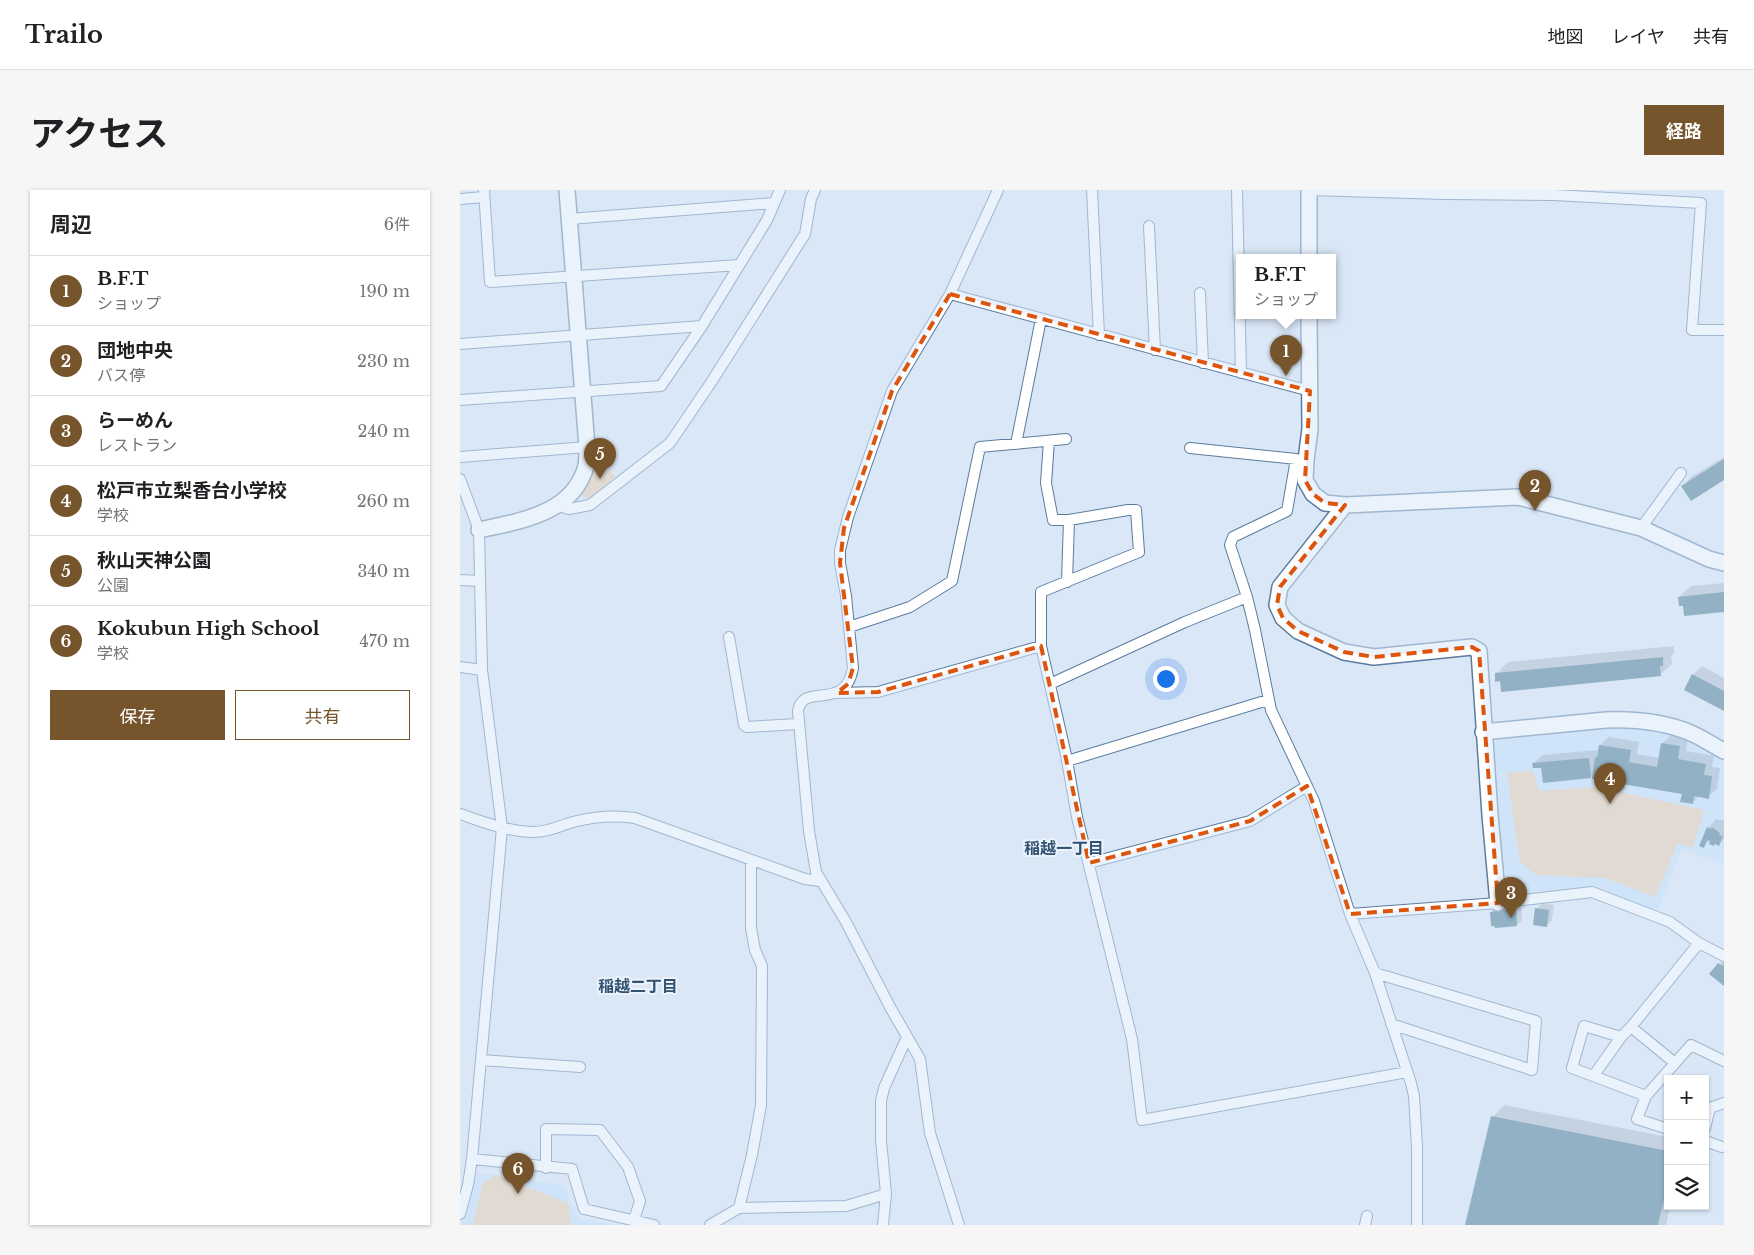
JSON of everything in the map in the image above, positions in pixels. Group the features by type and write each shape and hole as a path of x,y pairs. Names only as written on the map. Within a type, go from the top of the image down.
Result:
{"street":[{"path":"479,530 534,518 557,506 575,489 582,478 586,465 587,447 567,190"},
{"path":"460,400 661,386 702,326 766,220 780,190"},
{"path":"557,506 569,509 590,504 670,443 712,381 805,234 811,199 815,190"},
{"path":"837,693 845,688 852,677 853,668 846,596 840,563 840,550 848,517 892,391 950,294 998,190"},
{"path":"1092,190 1099,335"},
{"path":"1237,190 1238,254"},
{"path":"1309,254 1309,190 1554,195 1701,203 1692,330 1724,330"},
{"path":"460,199 484,194 490,282 738,265"},
{"path":"569,219 774,203"},
{"path":"1149,226 1155,350"},
{"path":"1200,293 1203,363"},
{"path":"950,294 1310,391"},
{"path":"1016,444 1042,319"},
{"path":"1240,319 1241,373"},
{"path":"1309,319 1310,429 1287,510 1233,537 1230,546 1247,598 1271,710 1314,801 1350,914 1375,973 1414,1096 1418,1147 1417,1225"},
{"path":"460,344 702,326"},
{"path":"849,627 910,607 952,581 980,448 1066,439"},
{"path":"1049,441 1046,483 1053,520 1069,520 1136,510 1139,552 1041,592 1041,646 1067,762 1077,817 1132,1039 1142,1120 1407,1072"},
{"path":"460,457 587,447"},
{"path":"1190,448 1301,459"},
{"path":"1301,459 1306,480 1313,494 1325,503 1345,506 1518,497 1641,528 1709,559 1724,563"},
{"path":"1641,528 1681,472"},
{"path":"460,479 479,530 482,670 502,828 472,1159 464,1184 460,1214"},
{"path":"1345,506 1280,587 1276,605 1283,618 1298,631 1344,652 1374,657 1472,647 1479,651 1498,903"},
{"path":"1067,582 1069,520"},
{"path":"460,580 480,581"},
{"path":"1050,684 1185,622 1247,598"},
{"path":"730,637 744,725 747,727 798,724"},
{"path":"959,1225 930,1133 920,1059 846,922 816,872 810,838 798,724 799,703 805,698 837,693 878,692 1041,646"},
{"path":"460,668 482,670"},
{"path":"1067,762 1268,700"},
{"path":"1484,732 1606,720 1633,720 1670,726 1693,734 1724,751"},
{"path":"1089,863 1250,821 1307,786"},
{"path":"460,814 502,828 532,832 550,830 574,822 618,816 635,818 805,879 820,881"},
{"path":"739,1208 752,1155 761,1105 762,966 755,950 751,928 751,860"},
{"path":"1350,914 1498,903 1592,892 1670,922 1699,943 1724,956"},
{"path":"1594,1075 1621,1037 1699,943"},
{"path":"1375,973 1536,1021 1532,1070 1391,1024"},
{"path":"1621,1037 1584,1026 1572,1068 1646,1096"},
{"path":"1631,1027 1675,1063"},
{"path":"883,1225 886,1194 881,1140 881,1101 884,1088 907,1037"},
{"path":"1664,1128 1637,1119 1646,1096 1690,1045 1724,1062"},
{"path":"481,1060 580,1067"},
{"path":"1707,1120 1710,1108 1724,1103"},
{"path":"546,1168 546,1129 600,1130 628,1167 640,1201 634,1220"},
{"path":"1709,1142 1722,1147"},
{"path":"472,1159 546,1168 572,1169 584,1209 654,1225"},
{"path":"710,1225 739,1208 846,1206 886,1194"}],"highlighted area":[{"path":"950,294 1310,391 1305,480 1313,494 1325,503 1345,505 1280,587 1277,605 1283,618 1298,631 1344,652 1374,657 1472,647 1479,651 1498,903 1350,914 1307,786 1250,821 1089,863 1041,646 878,692 837,693 848,684 853,668 840,563 844,528 892,391"}],"shaded area":[{"path":"592,451 615,476 590,501 579,493"},
{"path":"1615,727 1660,731 1691,741 1724,760 1724,865 1682,848 1657,912 1604,893 1584,889 1512,895 1505,889 1490,748 1498,740"},
{"path":"1533,771 1539,791 1595,787 1704,810 1693,848 1678,843 1655,897 1605,878 1536,875 1520,862 1507,773"},
{"path":"478,1173 562,1185 579,1219 617,1225 462,1225 466,1203"},
{"path":"496,1175 568,1203 571,1225 473,1225 482,1184"}],"building":[{"path":"1724,459 1724,480 1691,501 1681,486"},
{"path":"1724,592 1724,612 1684,616 1683,606 1679,606 1678,597"},
{"path":"1663,657 1663,666 1660,666 1661,676 1501,692 1500,681 1495,682 1495,673"},
{"path":"1692,674 1724,691 1724,711 1684,690"},
{"path":"1661,743 1680,746 1678,759 1706,764 1704,775 1712,776 1709,799 1694,796 1693,804 1680,802 1682,794 1592,779 1599,745 1631,750 1629,762 1657,767"},
{"path":"1589,758 1591,778 1543,783 1541,768 1533,768 1532,763"},
{"path":"1707,827 1711,829 1712,827 1720,833 1719,835 1723,836 1719,846 1709,844 1710,841 1707,840 1704,848 1699,846"},
{"path":"1535,908 1549,910 1547,927 1533,925"},
{"path":"1516,909 1517,926 1495,928 1491,926 1490,912"},
{"path":"1718,963 1722,966 1724,963 1724,986 1709,974"},
{"path":"1491,1116 1664,1150 1664,1199 1658,1225 1465,1225"}],"place":[{"name":"B.F.T","path":"1286,376"},
{"name":"秋山天神公園","path":"600,479"},
{"name":"団地中央","path":"1535,511"},
{"name":"松戸市立梨香台小学校","path":"1610,804"},
{"name":"らーめん","path":"1511,918"},
{"name":"Kokubun High School","path":"518,1194"}],"district":[{"name":"稲越一丁目","path":"1064,848"},
{"name":"稲越二丁目","path":"638,986"}]}
